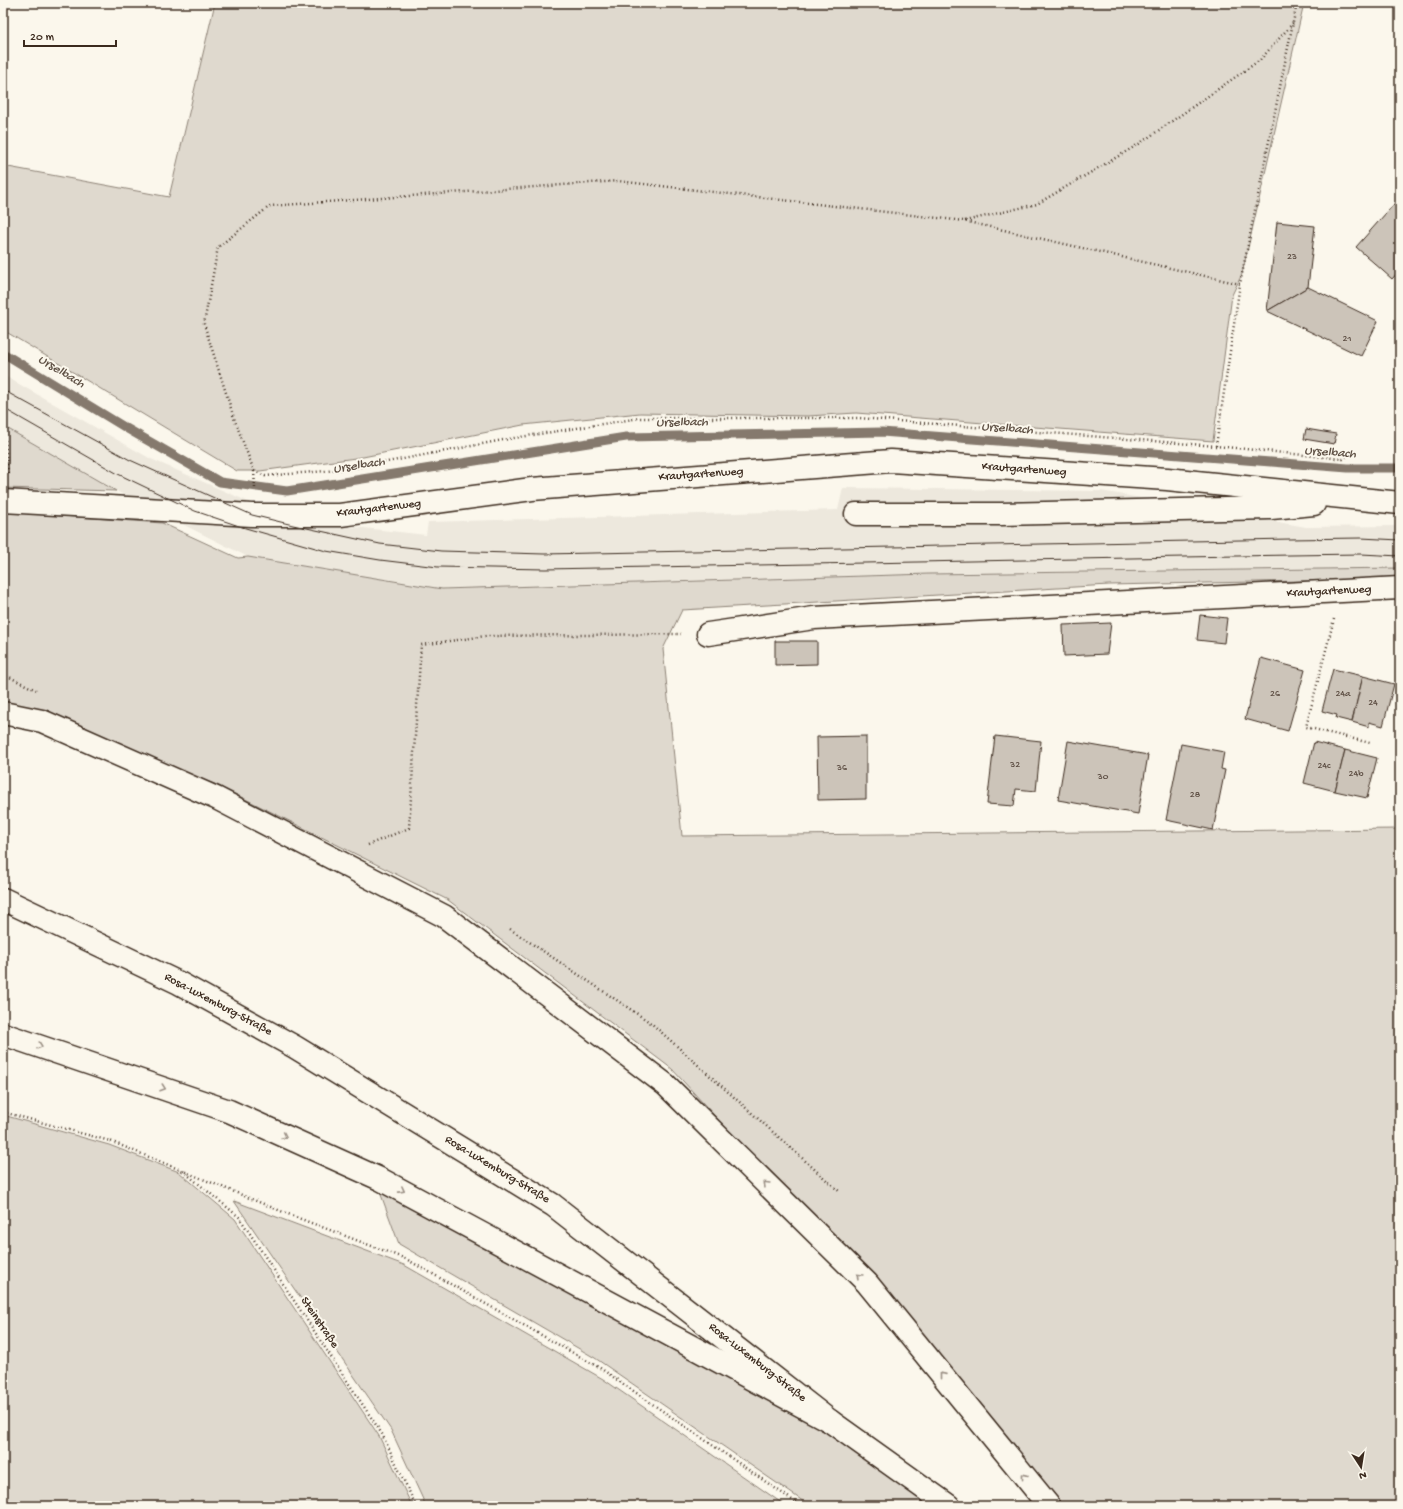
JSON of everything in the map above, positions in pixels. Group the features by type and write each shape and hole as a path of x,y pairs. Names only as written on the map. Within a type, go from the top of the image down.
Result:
{"main road":[{"name":"Krautgartenweg","path":"6,501 252,515 340,515 532,489 892,461 1167,479 1400,503"},
{"path":"856,514 1001,514 1271,508 1365,499"},
{"name":"Krautgartenweg","path":"708,634 814,618 1400,588"},
{"path":"3,712 42,721 216,798 444,916 666,1085 867,1284 1049,1506"},
{"name":"Rosa-Luxemburg-Straße","path":"3,899 179,983 295,1047 553,1205 830,1421 949,1506"},
{"path":"3,1034 229,1111 380,1179 830,1421"}],"path":[{"path":"1216,446 1240,284 1297,3"},
{"path":"964,221 1037,204 1139,144 1260,60 1293,22"},
{"path":"1240,284 964,221 618,181 270,206 218,247 204,324 234,418 254,471 265,476 350,469 514,438 640,418 858,418 1216,446 1343,459 1353,452"},
{"path":"3,437 6,501"},
{"path":"361,848 409,828 421,645 486,636 708,634"},
{"path":"1329,638 1306,728 1370,743"},
{"path":"3,1112 110,1141 294,1216 406,1259 600,1368 801,1506"},
{"name":"Steinstraße","path":"181,1170 239,1218 382,1434 416,1506"}],"shaded area":[{"path":"215,3 1304,3 1242,274 1232,295 1213,441 856,413 808,416 640,413 523,425 363,457 260,471 237,471 3,330 3,166 169,197"},
{"path":"3,375 151,459 256,505 337,525 426,535 428,522 838,510 843,488 1101,491 1306,527 1400,526 1400,568 929,574 442,589 248,557 116,491 3,426"},
{"path":"3,426 116,491 3,488"},
{"path":"3,512 162,523 238,558 248,557 442,589 929,574 1400,568 1400,579 1109,585 682,610 663,649 682,836 1400,829 1400,1506 1057,1506 867,1283 672,1069 448,900 217,785 3,704"},
{"path":"3,1115 109,1145 179,1172 235,1219 379,1436 412,1506 3,1506"},
{"path":"380,1192 830,1421 935,1506 810,1506 595,1358 399,1244"},
{"path":"234,1201 404,1265 603,1379 786,1506 426,1506 391,1430"}],"building":[{"path":"1400,197 1400,209 1394,204"},
{"path":"1394,204 1400,209 1400,270 1392,279 1356,247"},
{"path":"1277,222 1315,226 1308,287 1267,311"},
{"path":"1308,287 1378,321 1361,356 1267,311"},
{"path":"1306,429 1336,434 1334,444 1304,439"},
{"path":"1200,615 1227,618 1224,643 1197,640"},
{"path":"1111,623 1107,654 1064,656 1063,625"},
{"path":"775,641 817,641 817,664 775,665"},
{"path":"1261,658 1305,670 1288,731 1245,719"},
{"path":"1333,669 1363,676 1352,722 1336,718 1337,715 1322,711"},
{"path":"1363,676 1394,684 1383,726 1369,722 1369,727 1352,722"},
{"path":"866,736 866,799 818,800 817,737"},
{"path":"995,736 1041,741 1036,791 1016,789 1014,806 987,804"},
{"path":"1068,741 1148,755 1138,814 1058,800"},
{"path":"1314,742 1345,750 1335,791 1304,783"},
{"path":"1181,744 1224,752 1221,769 1225,770 1213,830 1166,820"},
{"path":"1345,750 1377,758 1367,798 1335,791"}],"waterway":[{"name":"Urselbach","path":"3,353 126,428 220,482 287,491 626,437 882,432 1348,468 1400,468"}],"tram line":[{"path":"3,390 130,460 252,515 380,544 441,551 544,554 1290,539 1361,538 1400,540"},
{"path":"3,408 118,474 195,511 242,527 326,551 380,560 438,567 545,569 1291,555 1361,554 1400,556"}]}
